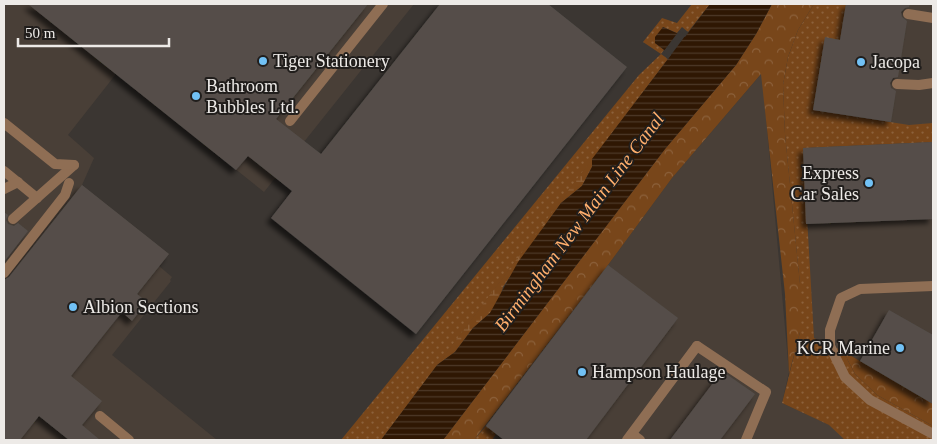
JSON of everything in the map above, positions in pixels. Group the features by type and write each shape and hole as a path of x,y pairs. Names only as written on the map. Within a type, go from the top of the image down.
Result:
{"street":[{"path":"290,120 383,4"},
{"path":"908,14 933,18"},
{"path":"897,84 920,85 933,83"},
{"path":"4,122 55,164 74,165"},
{"path":"4,273 65,195 74,165"},
{"path":"13,219 74,165"},
{"path":"4,171 37,198"},
{"path":"4,190 18,182"},
{"path":"68,184 77,191"},
{"path":"933,286 860,289 841,298 830,330 830,346 845,378 870,400 933,434"},
{"path":"633,438 698,346 766,392 746,440"},
{"path":"100,416 129,440"}],"shaded area":[{"path":"4,4 414,4 264,192 116,74 68,135 94,158 82,185 169,254 159,266 172,277 171,281 112,355 217,440 4,440"},
{"path":"814,4 933,4 933,404 843,351 800,332 800,284 785,134"},
{"path":"762,73 789,372 782,403 862,440 474,440 672,178"}],"green space":[{"path":"692,4 710,4 688,32 682,27 677,33 663,27 655,43 664,50 661,54 643,42 662,18 677,23"},
{"path":"772,4 814,4 798,30 788,57 783,85 785,134 800,284 800,332 789,374 785,294 761,74 672,178 474,440 443,440 665,149 736,65"},
{"path":"814,4 846,4 840,40 825,38 813,110 909,125 933,123 933,142 803,148 814,338 843,351 855,374 877,395 933,426 933,440 845,440 829,425 782,403 800,332 800,284 785,134 783,85 788,57 798,30"},
{"path":"661,54 668,59 381,440 341,440 639,75"},
{"path":"592,159 592,167 582,186 561,203 503,287 499,300 490,313 473,328 455,352 437,365"},
{"path":"843,351 933,404 933,426 877,395 855,374"},
{"path":"486,426 496,434 492,440 474,440"}],"water":[{"name":"Birmingham New Main Line Canal","path":"710,4 772,4 736,65 665,149 443,440 381,440 437,365 455,352 473,328 490,313 518,262 561,203 582,186 592,167 592,159 671,55 655,43 655,37 663,27 685,37"}],"pier":[{"path":"679,31 684,34 686,31 688,32 668,59 666,58 668,55 663,52"}],"building":[{"path":"28,4 368,4 276,119 321,154 440,4 548,4 627,67 416,334 271,218 292,191 248,156 236,170"},
{"name":"Jacopa","path":"846,4 910,4 909,7 901,12 902,17 907,21 898,77 893,78 890,83 891,88 896,91 891,122 813,110 825,37 840,40"},
{"name":"Express Car Sales","path":"933,142 933,219 806,224 803,148"},
{"name":"Albion Sections","path":"82,185 169,254 137,294 147,302 132,321 122,312 71,376 102,401 82,425 100,440 69,440 39,416 20,440 4,440 4,280 9,277"},
{"path":"4,212 8,215 6,220 8,224 14,226 18,223 28,231 4,262"},
{"name":"Hampson Haulage","path":"608,265 678,318 586,440 504,440 486,426"},
{"name":"KCR Marine","path":"889,310 933,335 933,404 860,361"},
{"path":"722,371 755,394 720,440 670,440"}],"place":[{"name":"Tiger Stationery","path":"263,61"},
{"name":"Jacopa","path":"861,62"},
{"name":"Bathroom Bubbles Ltd.","path":"196,96"},
{"name":"Express Car Sales","path":"869,183"},
{"name":"Albion Sections","path":"73,307"},
{"name":"KCR Marine","path":"900,348"},
{"name":"Hampson Haulage","path":"582,372"}]}
